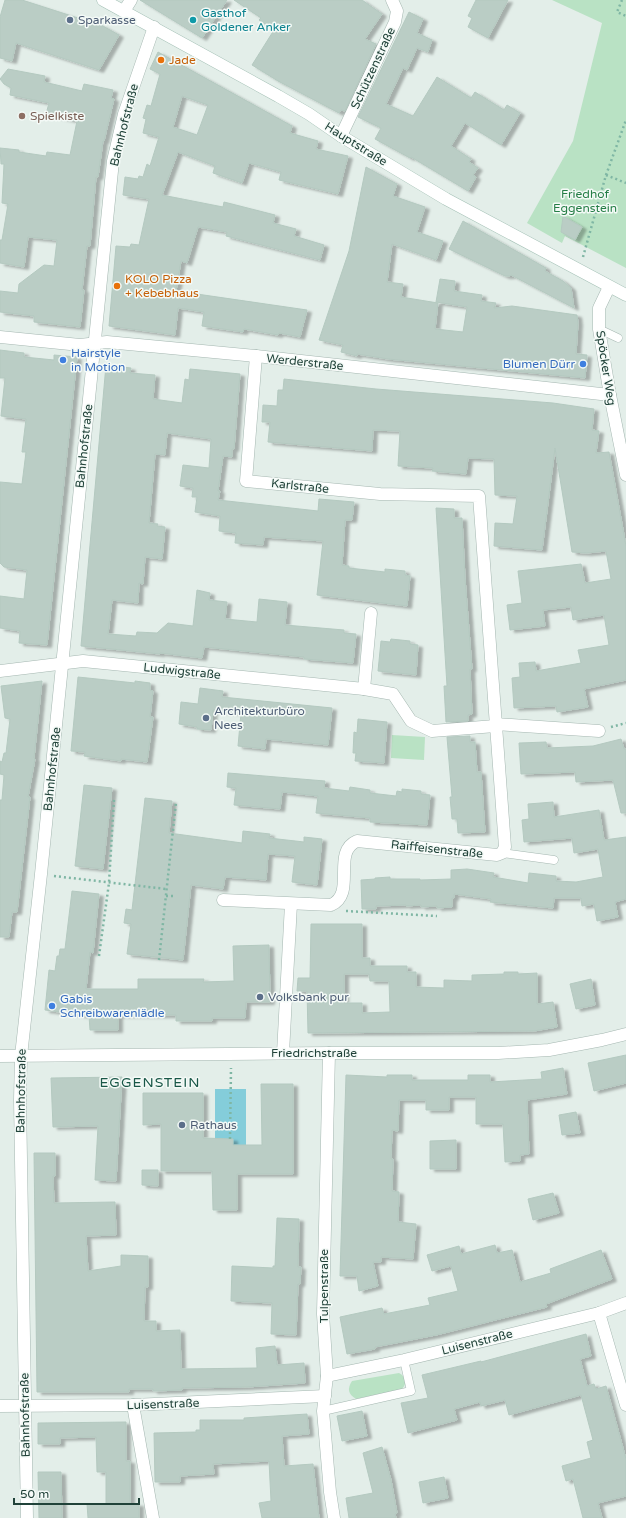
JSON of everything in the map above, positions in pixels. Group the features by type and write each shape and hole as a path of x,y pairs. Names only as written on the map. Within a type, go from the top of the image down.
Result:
{"street":[{"name":"Hauptstraße","path":"103,0 278,96 446,199 626,295"},
{"path":"124,11 131,0"},
{"name":"Schützenstraße","path":"341,136 395,22 397,11 392,0"},
{"name":"Bahnhofstraße","path":"27,1518 20,1100 21,1056 41,874 113,161 124,114 154,27"},
{"name":"Spöcker Weg","path":"609,287 599,308 599,329 626,475"},
{"name":"Werderstraße","path":"0,337 80,345 107,342 256,356 610,395"},
{"name":"Karlstraße","path":"256,356 246,481 380,494 479,496 495,725"},
{"path":"364,690 372,614"},
{"name":"Ludwigstraße","path":"0,671 62,663 83,662 364,690 393,694 411,721 432,732 495,725"},
{"path":"502,853 505,847 495,725 599,731"},
{"name":"Raiffeisenstraße","path":"337,902 342,896 346,850 350,844 357,841 497,855 502,853"},
{"path":"223,900 331,905 337,902"},
{"path":"283,1053 291,904"},
{"name":"Friedrichstraße","path":"0,1056 283,1053 498,1053 548,1050 626,1034"},
{"name":"Tulpenstraße","path":"329,1053 323,1314 327,1376 323,1410 330,1492 334,1518"},
{"name":"Luisenstraße","path":"327,1376 404,1360 599,1313 626,1303"},
{"path":"599,1313 626,1405"},
{"name":"Luisenstraße","path":"0,1406 133,1405 325,1396"},
{"path":"133,1405 153,1518"}],"lane":[{"path":"599,329 618,338"},
{"path":"502,853 554,860"},
{"path":"323,1410 411,1391 404,1360"}],"path":[{"path":"622,0 617,12 626,16"},
{"path":"579,271 606,176 626,120"},
{"path":"606,176 626,183"},
{"path":"99,956 109,883 114,799"},
{"path":"159,960 176,802"},
{"path":"41,874 166,889"},
{"path":"166,896 173,896"},
{"path":"337,902 347,912 437,916"},
{"path":"230,1139 231,1086"}],"green space":[{"name":"Friedhof Eggenstein","path":"552,0 626,0 626,268 565,236 562,243 527,223 573,141 602,23"},
{"path":"392,735 425,737 424,760 391,758"},
{"path":"399,1373 403,1376 406,1382 402,1389 356,1399 349,1391 349,1386 352,1381"}],"water":[{"path":"215,1089 246,1089 246,1145 233,1145 233,1139 227,1139 227,1144 215,1144"}],"building":[{"path":"5,0 22,0 103,26 119,35 99,70 16,43 12,61 0,58 0,17"},
{"name":"Gasthof Goldener Anker","path":"140,0 227,0 202,38"},
{"path":"234,0 362,0 382,14 365,39 376,44 345,111 341,110 339,113 278,81 252,65 274,30 259,20 261,18"},
{"path":"476,0 508,0 488,38 468,27 472,18 468,16"},
{"path":"409,12 423,19 417,33 432,40 428,52 417,48 407,70 403,68 386,104 413,116 437,77 471,98 475,92 504,110 507,105 520,113 501,145 465,123 451,146 471,159 469,162 478,168 473,175 476,177 468,191 411,157 410,158 375,139 381,128 358,117"},
{"path":"158,52 292,126 290,133 318,141 316,149 348,156 338,194 279,180 281,172 249,163 242,183 213,173 215,166 178,152 162,195 223,207 224,202 275,215 273,223 296,229 294,236 324,245 320,260 226,236 227,232 198,227 187,263 181,261 176,291 307,310 300,337 244,329 243,332 202,326 204,312 178,308 175,335 109,326 116,246 130,247 131,244 139,245 149,199 123,195 125,177 138,179 139,176 143,177 147,164 150,166 159,137 143,133 146,119 143,118 147,105 151,106 160,74 150,69","holes":["182,96 208,105 197,135 173,127"]},
{"path":"8,69 45,76 44,82 82,91 84,84 113,90 111,98 114,99 103,141 98,177 96,177 90,246 87,246 82,290 84,290 80,327 34,322 34,316 0,312 0,291 18,293 19,284 44,265 54,266 57,240 28,237 24,267 0,263 0,240 2,240 8,204 2,203 4,164 1,164 0,148 19,150 19,152 46,156 47,152 70,155 77,121 46,114 49,103 10,95 11,88 4,84 0,79"},
{"path":"366,167 397,184 393,196 425,207 417,232 443,241 436,260 392,244 387,282 403,284 401,297 438,303 435,329 463,332 467,307 436,302 440,279 455,281 454,291 482,295 481,301 496,303 494,308 512,306 577,315 578,323 576,354 587,355 585,378 388,359 357,354 357,356 341,352 343,345 319,340 349,251"},
{"path":"563,216 582,227 575,240 561,232"},
{"path":"463,221 546,268 545,271 563,281 571,288 574,308 511,275 505,276 449,249"},
{"path":"0,350 24,353 24,357 54,360 54,355 77,357 47,645 19,643 20,631 0,628 0,596 24,599 27,570 4,567 0,563 0,482 22,484 26,452 22,452 26,419 1,416 5,378 0,378"},
{"path":"106,365 131,368 130,373 155,375 153,399 182,403 185,379 189,380 190,369 240,374 234,449 232,449 232,457 223,456 218,500 318,511 319,499 354,502 352,520 345,520 342,565 349,566 349,568 385,572 385,569 405,571 405,575 410,576 407,606 317,595 323,541 264,537 263,545 235,543 236,533 219,531 220,516 195,512 197,497 192,497 193,488 180,486 183,465 209,468 211,439 167,433 165,455 155,454 149,523 158,524 157,526 165,527 162,559 145,557 143,584 139,583 138,603 112,600 108,634 136,636 137,632 157,633 168,623 193,626 197,590 210,593 209,600 227,602 225,619 257,622 259,599 287,602 285,625 344,630 344,633 356,634 353,663 304,659 304,657 204,647 202,658 81,646"},
{"path":"284,379 376,389 553,403 594,409 592,430 599,431 596,453 609,452 626,546 626,680 584,689 588,707 557,712 556,706 514,708 512,678 520,677 519,663 535,662 536,671 581,663 578,650 609,645 604,615 573,620 571,607 543,610 545,626 510,630 507,605 522,603 518,571 581,564 585,583 611,579 606,551 587,553 572,552 555,448 542,550 494,546 495,523 513,524 517,496 495,495 494,459 468,458 466,474 432,471 433,468 398,466 400,431 373,430 372,451 268,442 270,422 262,422 263,405 277,406 278,390 283,390"},
{"path":"436,508 454,509 454,518 462,518 472,669 470,669 472,714 468,715 468,721 446,722 444,686 447,686"},
{"path":"391,639 410,641 410,644 418,645 416,675 378,671 381,641 390,642"},
{"path":"78,677 135,683 135,681 150,683 150,690 153,691 150,717 153,717 147,762 121,759 121,761 84,756 85,752 71,751"},
{"path":"42,681 35,759 28,797 30,797 17,912 12,912 9,937 0,937 0,800 2,800 4,775 0,774 0,761 2,762 4,753 6,753 10,719 5,718 1,686"},
{"path":"200,688 223,691 222,697 332,708 328,745 266,739 265,749 238,746 241,713 213,710 211,730 197,729 197,727 179,724 181,702 198,704"},
{"path":"358,719 387,722 384,763 355,761 356,753 353,753 354,732 357,733"},
{"path":"470,736 470,742 475,742 477,772 481,772 485,832 458,833 457,819 452,819 450,797 452,797 447,737"},
{"path":"621,739 624,749 626,749 626,813 621,813 613,780 576,782 575,772 521,774 519,743 546,742 547,748 593,746"},
{"path":"228,773 325,781 324,788 349,791 350,787 370,790 370,793 396,796 397,791 402,792 402,789 421,791 421,794 430,795 427,825 370,822 370,818 316,813 318,796 282,792 280,809 234,805 236,788 227,787"},
{"path":"84,785 112,788 103,869 75,866"},
{"path":"145,798 172,801 169,833 242,843 243,831 270,834 269,838 304,842 304,837 322,839 317,885 292,882 295,856 268,854 266,880 225,877 223,889 191,885 183,960 127,954 131,924 124,923 126,909 132,910"},
{"path":"553,802 554,817 599,810 604,840 626,837 626,899 615,902 618,917 597,921 594,904 582,906 581,898 554,898 553,908 490,902 491,899 454,894 454,898 452,898 452,907 437,908 437,906 421,907 421,905 406,905 376,906 376,909 362,909 361,880 375,878 390,877 390,879 420,880 451,879 451,870 467,869 494,873 493,877 528,883 529,873 556,876 556,881 576,882 603,877 598,849 574,853 572,838 524,842 522,820 529,819 528,804"},
{"path":"72,891 99,894 93,953 90,952 86,989 138,989 138,979 204,979 203,982 234,981 233,946 269,945 270,1002 246,1002 245,1018 212,1018 212,1021 176,1021 176,1015 118,1015 118,1030 90,1030 89,1016 45,1010 49,970 55,971 57,956 59,956 60,949 65,949"},
{"path":"311,924 362,924 362,958 370,958 370,966 407,966 407,972 416,972 416,987 444,988 444,980 472,981 472,975 504,974 504,972 518,972 518,974 537,973 537,1004 553,1002 557,1027 534,1031 308,1033 307,991 297,991 298,978 310,978","holes":["344,974 369,974 370,981 389,981 390,1012 362,1013 362,1003 344,1003"]},
{"path":"591,979 595,1005 576,1009 570,984"},
{"path":"626,1055 626,1083 594,1091 588,1063"},
{"path":"563,1068 567,1094 527,1100 529,1154 520,1155 520,1161 505,1162 503,1124 476,1124 476,1097 449,1097 449,1110 426,1110 426,1100 399,1100 398,1131 392,1130 392,1191 399,1192 398,1222 416,1224 413,1259 381,1257 381,1262 373,1262 378,1286 359,1291 357,1276 340,1276 346,1075 387,1077 387,1075 412,1075 412,1080 468,1080 468,1075 490,1075 490,1082 542,1079 541,1072"},
{"path":"122,1077 116,1181 95,1180 98,1126 53,1127 51,1078"},
{"name":"Rathaus","path":"261,1084 293,1084 293,1174 237,1174 237,1210 213,1210 212,1171 161,1171 161,1124 143,1125 143,1093 203,1093 203,1138 233,1139 233,1145 262,1145"},
{"path":"576,1112 580,1133 562,1135 559,1115"},
{"path":"456,1140 456,1169 430,1169 430,1141"},
{"path":"34,1153 55,1153 55,1176 53,1176 54,1203 115,1202 116,1235 86,1236 88,1271 121,1266 121,1255 148,1256 148,1287 145,1287 144,1321 156,1321 156,1331 180,1330 181,1369 257,1368 256,1348 275,1346 277,1365 304,1363 305,1383 247,1387 182,1388 182,1390 153,1391 153,1389 129,1389 129,1392 37,1392"},
{"path":"142,1170 158,1170 158,1186 142,1185"},
{"path":"553,1193 559,1213 533,1220 528,1199"},
{"path":"277,1218 299,1219 298,1267 301,1267 300,1284 298,1284 296,1335 271,1334 272,1303 231,1301 232,1266 273,1268 273,1266 275,1266"},
{"path":"495,1245 497,1253 512,1250 520,1282 551,1273 550,1269 601,1250 612,1279 546,1304 547,1307 436,1335 347,1354 340,1317 382,1308 384,1314 430,1305 428,1298 458,1291 451,1266 432,1271 427,1255 459,1246 461,1254"},
{"path":"586,1334 591,1356 580,1359 587,1386 594,1384 596,1389 606,1386 626,1459 626,1496 598,1503 602,1518 583,1518 573,1479 566,1481 562,1466 591,1458 587,1442 593,1440 581,1395 509,1415 505,1400 481,1406 480,1402 454,1409 457,1420 408,1433 401,1403 428,1398 422,1375 481,1362"},
{"path":"362,1411 367,1436 342,1441 337,1416"},
{"path":"307,1414 309,1434 282,1436 284,1466 313,1464 319,1518 262,1518 259,1503 271,1501 269,1461 213,1464 214,1474 180,1476 180,1482 155,1482 154,1433 196,1432 196,1430 200,1430 200,1420 244,1420 244,1418"},
{"path":"126,1422 126,1461 130,1461 130,1504 139,1504 139,1518 88,1518 87,1504 106,1504 106,1472 97,1472 96,1437 60,1438 60,1444 38,1444 38,1423"},
{"path":"382,1447 391,1480 397,1513 395,1514 396,1518 349,1518 346,1498 373,1493 363,1453"},
{"path":"38,1472 61,1472 62,1518 39,1518"},
{"path":"444,1477 448,1498 423,1503 419,1482"}],"place":[{"name":"Sparkasse","path":"70,20"},
{"name":"Gasthof Goldener Anker","path":"193,20"},
{"name":"Jade","path":"161,60"},
{"name":"Spielkiste","path":"22,116"},
{"name":"KOLO Pizza + Kebebhaus","path":"117,286"},
{"name":"Hairstyle in Motion","path":"63,360"},
{"name":"Blumen Dürr","path":"583,364"},
{"name":"Architekturbüro Nees","path":"206,718"},
{"name":"Volksbank pur","path":"260,997"},
{"name":"Gabis Schreibwarenlädle","path":"52,1006"},
{"name":"Rathaus","path":"182,1125"}],"district":[{"name":"EGGENSTEIN","path":"150,1082"}]}
